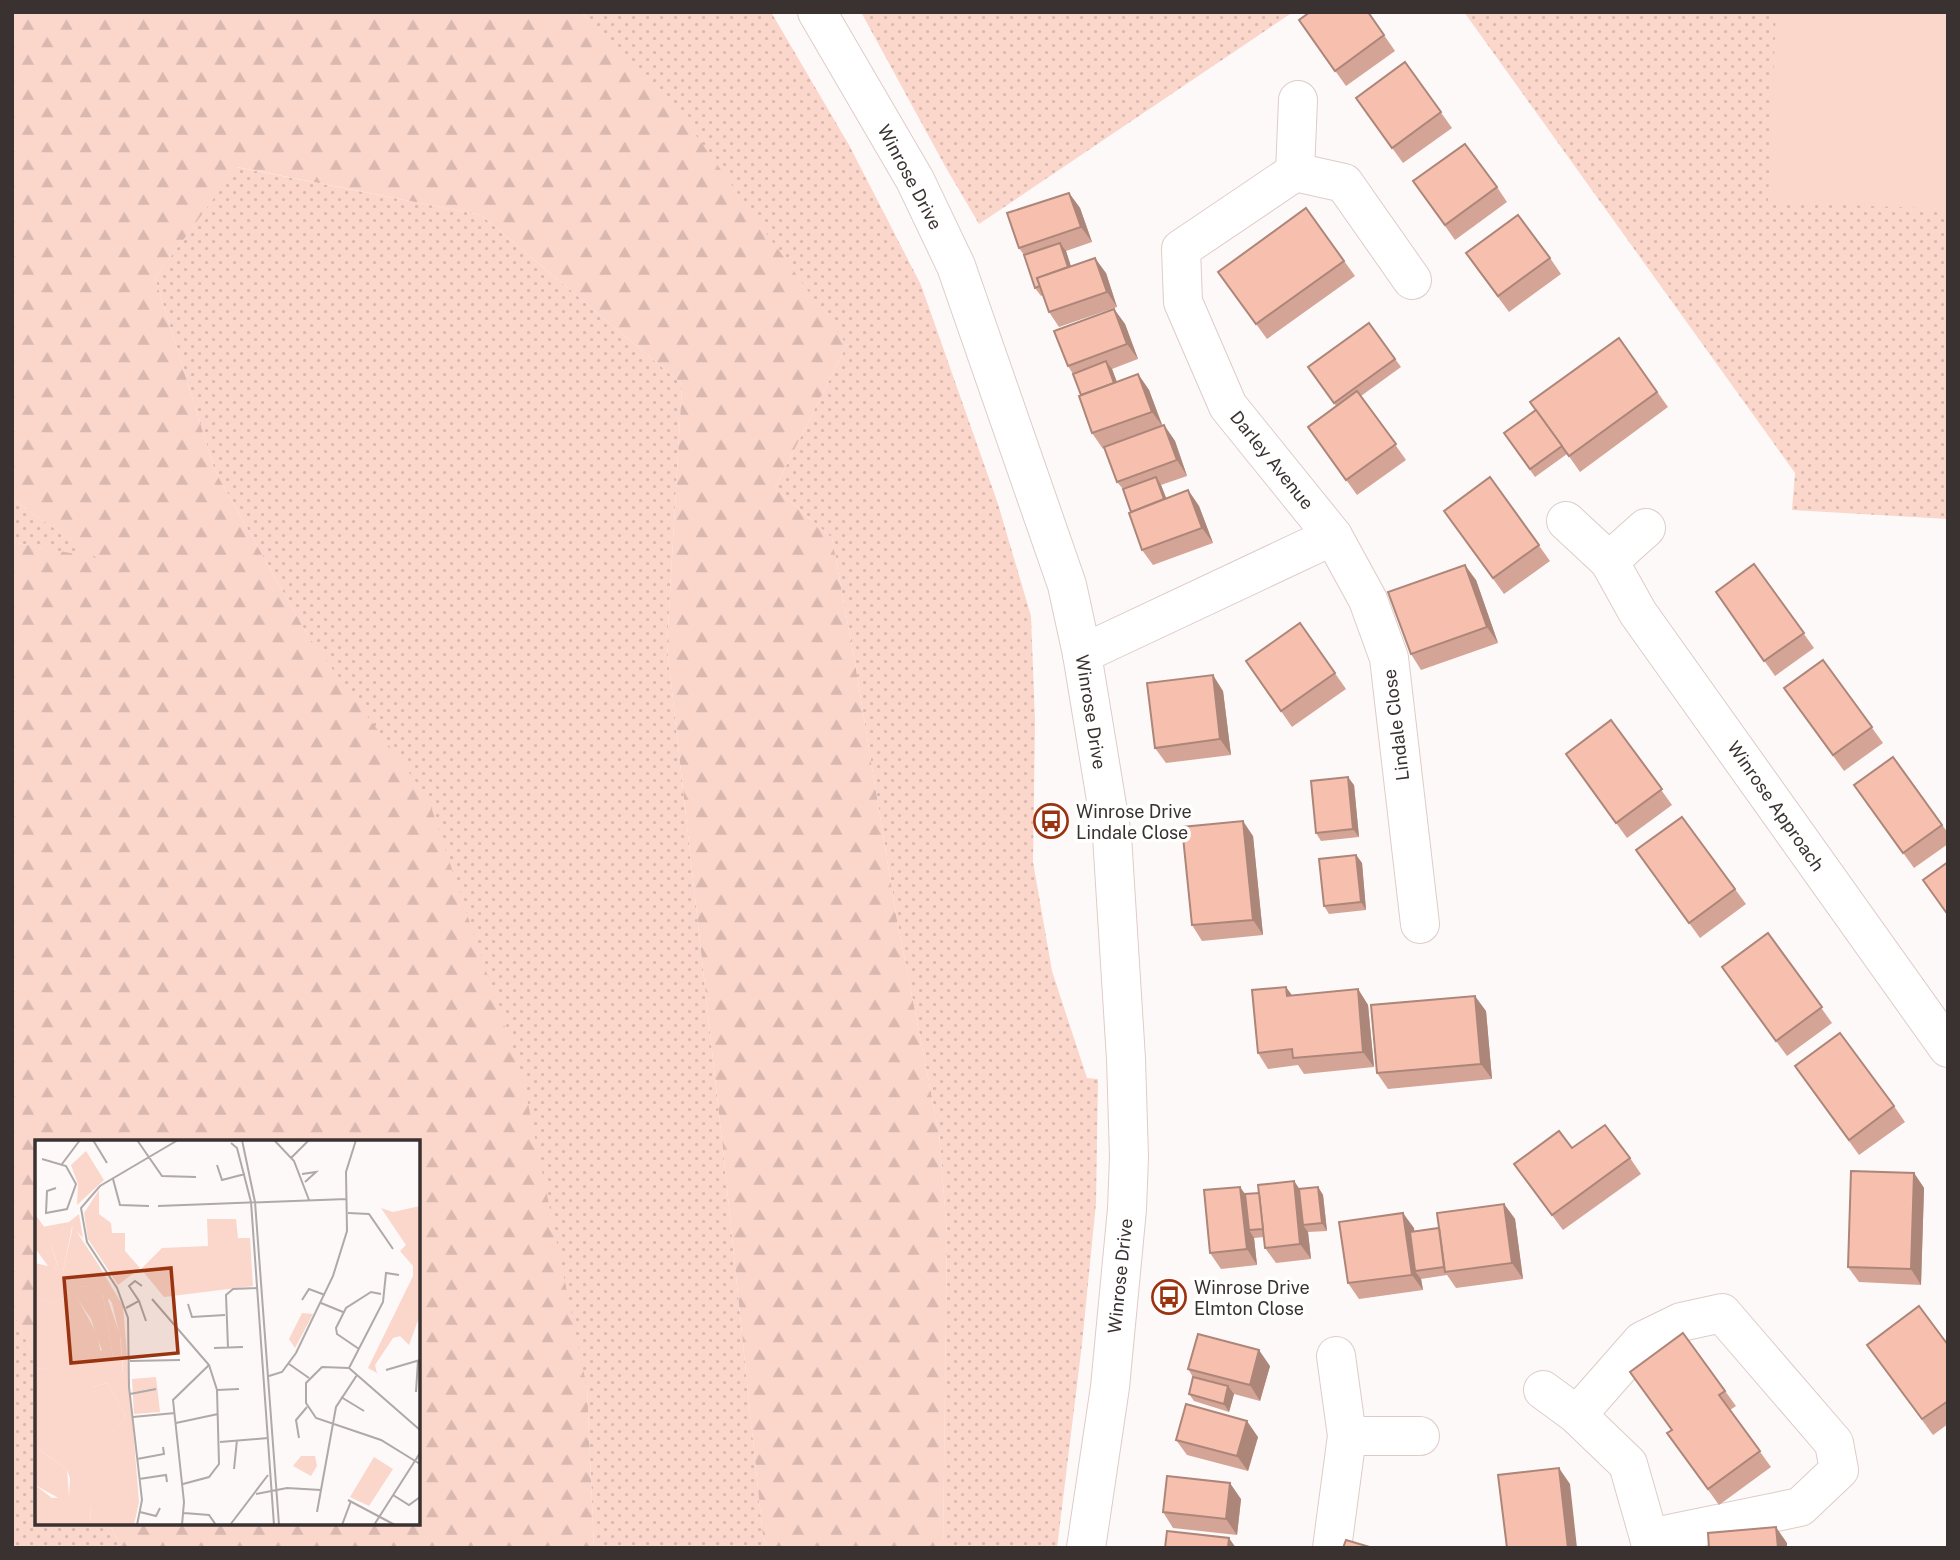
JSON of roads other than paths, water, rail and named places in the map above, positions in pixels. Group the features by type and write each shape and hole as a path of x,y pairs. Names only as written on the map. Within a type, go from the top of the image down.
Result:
{"street":[{"name":"Winrose Drive","path":"817,12 915,180 956,265 1067,585 1083,654 1112,836 1126,1059 1129,1157 1127,1209 1110,1387 1086,1548"},
{"path":"1298,100 1295,172 1344,183 1412,280"},
{"name":"Darley Avenue","path":"1295,172 1181,249 1183,302 1228,405 1333,536"},
{"name":"Winrose Approach","path":"1566,521 1609,561 1638,613 1948,1048"},
{"path":"1609,561 1646,528"},
{"path":"1083,654 1333,536"},
{"name":"Lindale Close","path":"1333,536 1368,600 1389,658 1420,925"},
{"path":"1543,1390 1577,1415 1628,1464 1650,1543 1800,1507 1839,1470 1834,1443 1722,1313 1681,1322 1642,1341 1577,1415"},
{"path":"1332,1548 1347,1436 1336,1356"},
{"path":"1347,1436 1420,1436"}],"place":[{"name":"Winrose Drive Lindale Close","path":"1051,821"},
{"name":"Winrose Drive Elmton Close","path":"1169,1297"}]}
